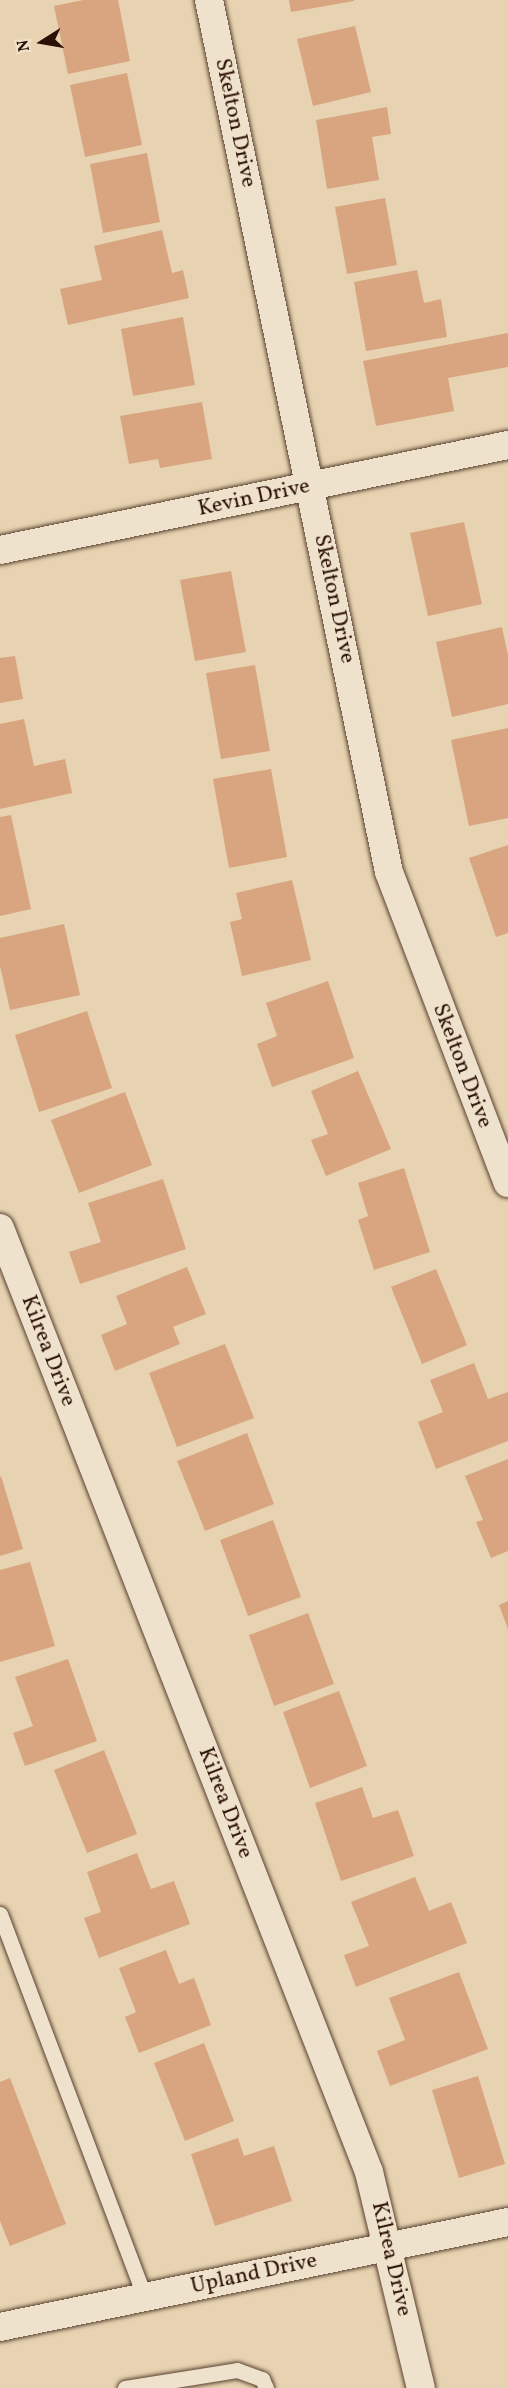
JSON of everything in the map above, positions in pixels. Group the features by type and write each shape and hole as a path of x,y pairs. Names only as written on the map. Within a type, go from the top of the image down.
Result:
{"street":[{"name":"Skelton Drive","path":"209,0 389,872 508,1183"},
{"name":"Kevin Drive","path":"0,550 508,445"},
{"name":"Kilrea Drive","path":"0,1228 369,2172 421,2388"},
{"name":"Upland Drive","path":"0,2327 508,2222"}],"lane":[{"path":"0,1914 145,2297"},
{"path":"125,2388 237,2370 262,2379 266,2388"}],"building":[{"path":"83,0 118,0 130,61 68,74 54,6"},
{"path":"289,0 354,0 354,1 291,12"},
{"path":"355,26 371,92 313,106 297,39"},
{"path":"127,73 142,145 85,157 70,85"},
{"path":"387,107 391,134 372,137 379,180 327,189 316,120"},
{"path":"147,153 160,222 103,233 90,164"},
{"path":"385,198 397,265 347,274 335,207"},
{"path":"162,230 172,273 183,270 189,298 68,325 60,289 102,280 94,246"},
{"path":"417,270 424,303 441,299 447,337 366,351 354,282"},
{"path":"183,317 195,385 133,396 121,329"},
{"path":"508,333 508,367 448,378 454,411 376,426 363,361"},
{"path":"202,402 212,459 160,468 158,459 129,464 120,416"},
{"path":"464,522 482,604 428,616 410,533"},
{"path":"231,571 246,652 195,661 180,580"},
{"path":"502,627 508,655 508,704 452,717 436,642"},
{"path":"15,656 23,699 0,703 0,658"},
{"path":"255,665 270,751 221,759 206,673"},
{"path":"24,719 34,766 65,759 72,793 0,809 0,724"},
{"path":"508,728 508,818 469,826 451,740"},
{"path":"271,769 287,857 229,868 213,779"},
{"path":"11,815 31,909 0,916 0,817"},
{"path":"508,845 508,933 496,937 469,858"},
{"path":"292,880 311,960 242,976 230,922 242,919 236,893"},
{"path":"64,924 80,995 10,1010 0,966 0,938"},
{"path":"328,981 354,1058 272,1087 257,1044 277,1036 266,1003"},
{"path":"87,1011 112,1088 39,1112 15,1035"},
{"path":"358,1071 391,1149 326,1176 311,1140 328,1134 311,1091"},
{"path":"125,1092 152,1165 79,1193 51,1120"},
{"path":"404,1168 430,1252 374,1270 358,1220 368,1216 358,1183"},
{"path":"163,1179 186,1249 80,1284 69,1252 101,1242 88,1203"},
{"path":"187,1267 206,1314 173,1327 180,1344 115,1371 101,1335 127,1324 116,1296"},
{"path":"436,1269 467,1345 422,1364 391,1287"},
{"path":"225,1344 254,1418 177,1447 149,1373"},
{"path":"474,1363 488,1399 508,1392 508,1441 436,1469 418,1422 443,1412 430,1380"},
{"path":"247,1433 274,1504 205,1531 177,1461"},
{"path":"508,1459 508,1551 491,1558 476,1522 483,1520 465,1476"},
{"path":"0,1477 23,1549 0,1556"},
{"path":"273,1520 301,1597 248,1616 220,1540"},
{"path":"30,1562 55,1646 0,1662 0,1570"},
{"path":"508,1601 508,1629 499,1605"},
{"path":"308,1613 334,1684 274,1706 249,1635"},
{"path":"68,1659 97,1741 25,1766 13,1733 33,1726 15,1677"},
{"path":"339,1691 367,1766 310,1788 283,1712"},
{"path":"104,1750 137,1834 87,1853 54,1770"},
{"path":"362,1787 373,1818 398,1810 414,1856 341,1881 315,1803"},
{"path":"137,1853 151,1889 174,1881 190,1924 99,1958 84,1918 101,1912 87,1872"},
{"path":"415,1877 429,1911 451,1902 467,1943 356,1987 344,1955 369,1946 351,1902"},
{"path":"166,1950 179,1984 194,1978 211,2025 139,2053 125,2017 136,2012 119,1968"},
{"path":"459,1972 488,2049 390,2086 377,2051 405,2040 389,1998"},
{"path":"204,2043 234,2121 185,2141 154,2063"},
{"path":"478,2076 505,2164 459,2178 432,2090"},
{"path":"10,2078 66,2224 10,2246 0,2221 0,2082"},
{"path":"238,2138 244,2156 274,2146 292,2201 215,2226 191,2154"}]}
